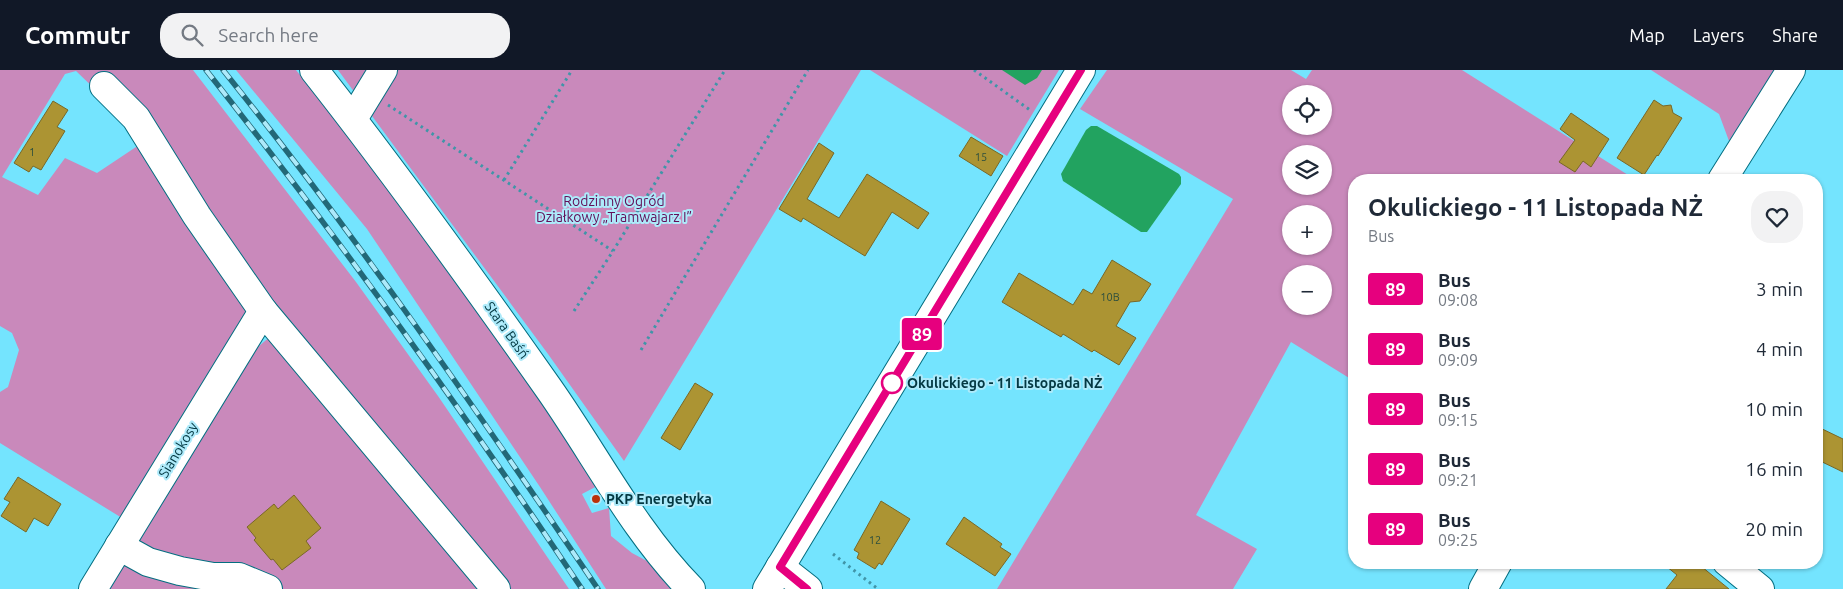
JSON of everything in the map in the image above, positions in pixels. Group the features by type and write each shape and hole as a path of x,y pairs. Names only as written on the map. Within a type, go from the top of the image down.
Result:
{"street":[{"name":"Stara Baśń","path":"314,70 471,279 550,390 655,548 691,589"},
{"path":"808,589 774,578 1081,70"},
{"path":"1726,174 1791,70"},
{"path":"352,119 376,81"},
{"path":"104,86 136,118 197,216 263,311 496,589"},
{"name":"Sianokosy","path":"93,589 263,311"},
{"path":"119,546 148,562 180,571 214,576 239,577 268,589"},
{"path":"1483,589 1494,569"},
{"path":"1736,569 1760,589"}],"path":[{"path":"504,180 572,70"},
{"path":"574,311 725,70"},
{"path":"641,350 808,70"},
{"path":"974,70 1034,113"},
{"path":"376,81 504,180 613,251"},
{"path":"833,554 878,589"}],"green space":[{"path":"0,70 193,70 356,282 438,396 569,589 106,589 245,358 278,330 258,303 122,518 0,443 0,392 8,387 19,350 12,333 0,326","holes":["76,71 129,122 142,143 97,173 65,158 38,195 2,177 65,74"]},
{"path":"236,70 296,70 432,241 601,484 582,494 592,513 609,508 611,536 632,553 660,568 678,589 606,589 367,229"},
{"name":"Rodzinny Ogród Działkowy „Tramwajarz I”","path":"338,70 861,70 624,461 548,354"},
{"path":"870,70 1059,70 1007,156"},
{"path":"1107,70 1291,70 1306,79 1312,70 1462,70 1627,174 1348,174 1348,377 1291,342 1196,515 1257,549 1233,589 997,589 1233,199 1080,109"},
{"path":"1651,70 1777,70 1729,141 1719,114"}],"shaded area":[{"path":"1002,70 1042,70 1037,78 1025,85"},
{"path":"1091,126 1097,126 1179,174 1181,177 1181,184 1147,232 1141,232 1063,181 1061,174 1086,130"}],"building":[{"path":"1654,100 1663,106 1671,105 1673,113 1682,118 1645,174 1617,158"},
{"path":"53,101 68,110 57,127 65,131 41,170 33,166 29,172 14,163"},
{"path":"1571,113 1609,139 1591,167 1583,161 1575,172 1559,162 1575,140 1560,129"},
{"path":"971,137 1003,156 991,176 959,156"},
{"path":"819,143 834,153 807,199 839,218 867,174 929,213 918,229 892,212 865,256 803,218 801,222 779,209"},
{"path":"1112,260 1151,284 1140,301 1130,302 1116,326 1136,338 1119,365 1094,350 1092,352 1063,334 1061,337 1002,302 1019,273 1073,305 1083,289 1092,294"},
{"path":"695,383 713,394 680,450 661,438"},
{"path":"1823,429 1843,439 1843,472 1823,462"},
{"path":"18,477 61,504 48,526 34,518 26,532 1,516 10,502 4,499"},
{"path":"294,495 321,528 306,541 311,548 282,570 254,540 256,538 247,527 274,504 278,509"},
{"path":"881,501 910,519 882,565 879,563 875,569 857,558 859,553 854,550"},
{"path":"964,517 1002,544 1000,547 1011,554 995,576 946,544"},
{"path":"1670,569 1705,569 1729,589 1666,589 1677,575"}],"railway":[{"path":"206,70 352,261 492,456 582,589"},
{"path":"223,70 273,133 416,326 598,589"}],"bus line":[{"name":"89","path":"807,589 780,567 1081,70"}],"place":[{"name":"Okulickiego - 11 Listopada NŻ","path":"892,383"},
{"name":"PKP Energetyka","path":"596,499"}]}
